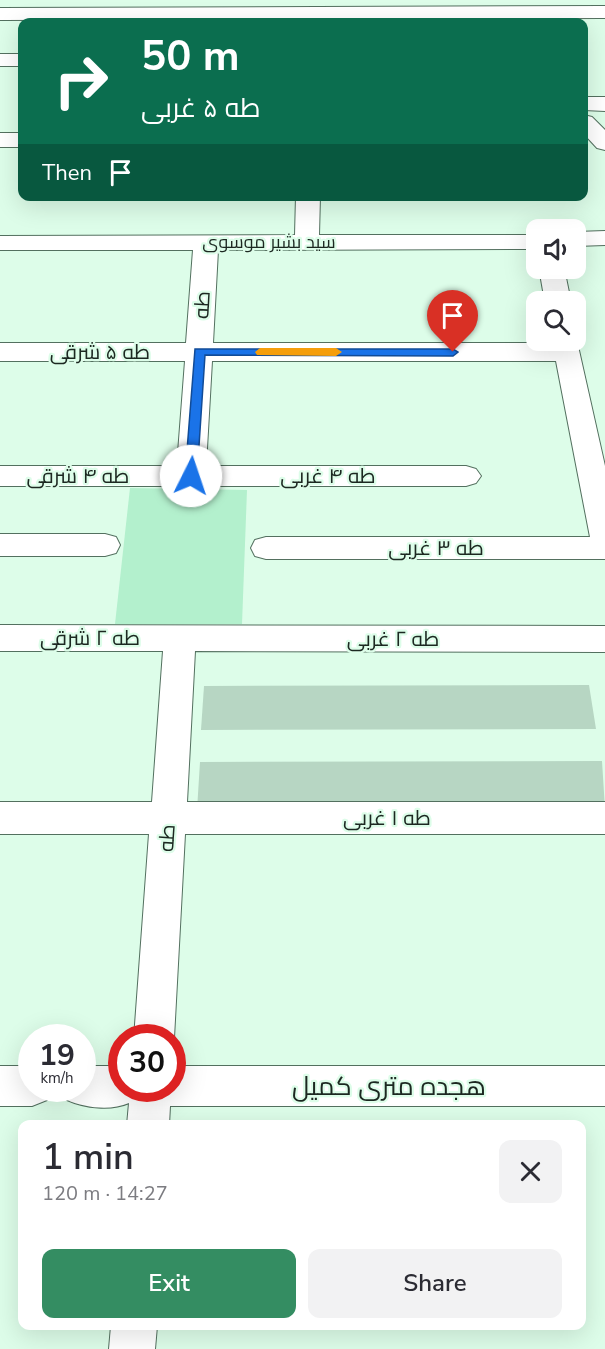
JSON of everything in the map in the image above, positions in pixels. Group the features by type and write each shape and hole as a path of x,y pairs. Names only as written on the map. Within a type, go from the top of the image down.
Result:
{"street":[{"path":"0,14 306,18 489,7 517,18 605,12"},
{"path":"588,104 605,104"},
{"path":"588,128 597,141"},
{"path":"0,140 18,140"},
{"path":"308,201 308,242"},
{"path":"586,239 605,238"},
{"name":"سید بشیر موسوی","path":"0,243 526,242"},
{"name":"طه","path":"191,476 206,243"},
{"name":"طه ۵ شرقی","path":"0,352 199,352 526,347"},
{"path":"568,351 594,426 605,538"},
{"name":"طه ۴ شرقی","path":"0,476 191,476"},
{"name":"طه ۴ غربی","path":"191,476 466,476"},
{"path":"0,546 105,546"},
{"name":"طه ۳ غربی","path":"266,548 605,548"},
{"name":"طه ۲ شرقی","path":"0,638 180,638"},
{"name":"طه","path":"155,1024 180,638"},
{"name":"طه ۲ غربی","path":"180,638 605,639"},
{"name":"طه ۱ غربی","path":"0,818 605,818"},
{"path":"0,1086 18,1086"},
{"name":"هجده متری کمیل","path":"186,1086 605,1086"},
{"path":"148,1120 150,1102"},
{"path":"132,1349 134,1330"}],"green space":[{"path":"130,488 247,490 242,624 115,624"}],"building":[{"path":"589,685 596,729 201,730 204,686"},
{"path":"602,761 605,809 197,810 200,762"}],"slow traffic":[{"path":"260,352 336,352"}],"route":[{"path":"191,476 199,352 453,352"}]}
